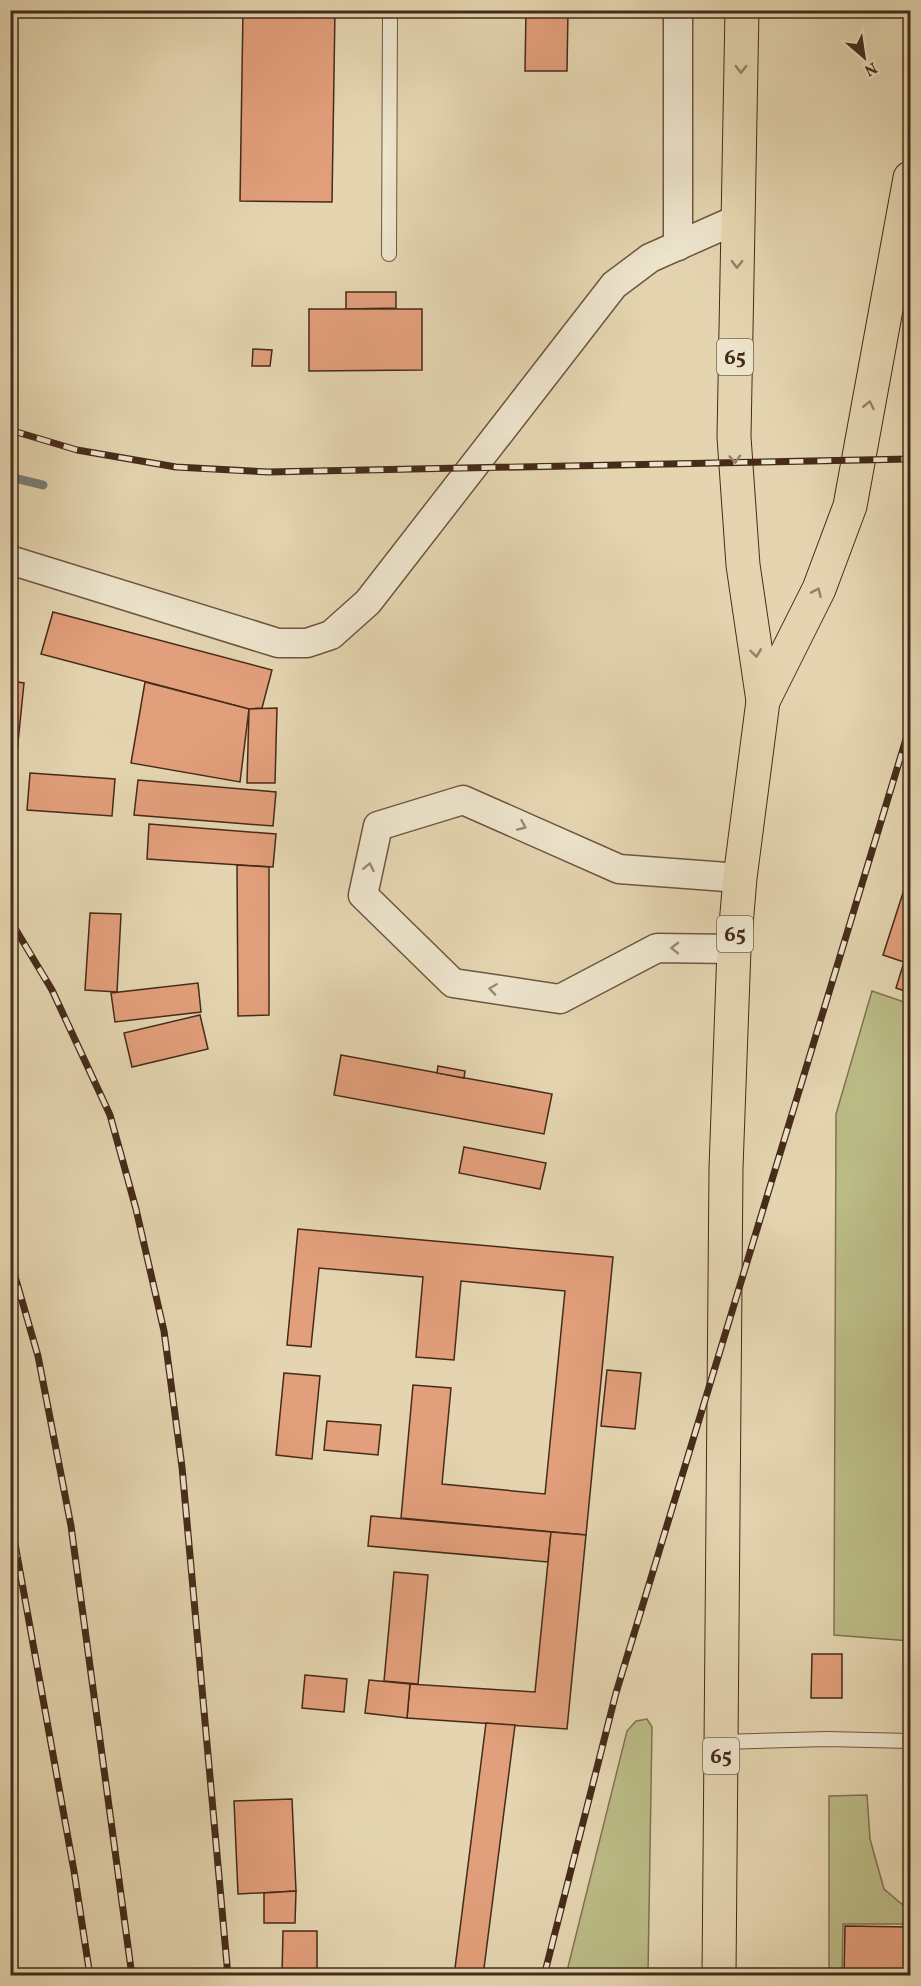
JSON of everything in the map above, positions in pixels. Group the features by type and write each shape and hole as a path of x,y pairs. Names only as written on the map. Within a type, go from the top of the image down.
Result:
{"main road":[{"name":"65","path":"719,1976 726,1168 734,949 740,878 763,701 743,565 734,438 742,10"},
{"name":"65","path":"763,701 819,590 850,506 910,178"}],"street":[{"path":"678,10 678,246"},
{"path":"10,560 278,643 307,643 331,634 368,602 614,285 650,258 738,219"},
{"path":"734,949 657,948 560,999 453,983 363,895 378,826 463,800 619,869 740,878"}],"lane":[{"path":"389,254 390,10"},
{"path":"721,1742 827,1739 910,1741"}],"green space":[{"path":"872,991 910,1004 910,1641 834,1635 836,1114"},
{"path":"647,1719 652,1727 648,1975 566,1975 627,1731 636,1721"},
{"path":"867,1795 870,1839 884,1889 910,1911 910,1924 843,1924 842,1975 829,1975 829,1796"}],"building":[{"path":"243,10 335,10 332,202 240,201"},
{"path":"526,10 568,10 567,71 525,71"},
{"path":"346,292 396,292 396,308 346,309"},
{"path":"309,309 422,309 422,370 309,371"},
{"path":"253,349 272,350 270,366 252,366"},
{"path":"53,612 272,670 262,708 249,709 41,654"},
{"path":"10,681 24,683 14,782 10,782"},
{"path":"145,682 249,709 240,782 131,763"},
{"path":"277,708 275,783 247,783 249,709"},
{"path":"30,773 115,779 112,816 27,810"},
{"path":"138,780 276,792 273,826 134,815"},
{"path":"149,824 276,834 273,867 147,859"},
{"path":"237,865 269,867 269,1015 238,1016"},
{"path":"910,871 910,993 896,988 904,962 883,955"},
{"path":"90,913 121,914 117,992 85,990"},
{"path":"198,983 201,1012 115,1022 111,993"},
{"path":"200,1015 208,1049 132,1067 124,1033"},
{"path":"341,1055 552,1094 544,1134 334,1095"},
{"path":"438,1066 465,1071 464,1078 437,1073"},
{"path":"464,1147 546,1163 540,1189 459,1173"},
{"path":"298,1229 613,1257 586,1535 401,1518 413,1385 451,1388 442,1484 545,1494 565,1291 461,1281 454,1360 416,1357 423,1277 319,1268 311,1347 287,1345"},
{"path":"607,1370 641,1373 635,1429 601,1426"},
{"path":"284,1373 320,1376 312,1459 276,1455"},
{"path":"327,1421 381,1425 378,1455 324,1450"},
{"path":"371,1516 551,1532 548,1562 368,1546"},
{"path":"551,1532 586,1535 567,1729 407,1718 410,1684 535,1692"},
{"path":"394,1572 428,1575 418,1684 384,1681"},
{"path":"812,1654 842,1654 842,1698 811,1698"},
{"path":"305,1675 347,1679 344,1712 302,1708"},
{"path":"369,1680 410,1684 407,1718 365,1713"},
{"path":"486,1723 515,1725 483,1976 454,1976"},
{"path":"292,1799 296,1891 238,1894 234,1801"},
{"path":"296,1891 295,1923 264,1923 264,1893"},
{"path":"845,1926 910,1927 910,1976 844,1976"},
{"path":"283,1931 317,1931 317,1976 282,1976"}],"waterway":[{"path":"10,477 43,485"}],"railway":[{"path":"10,430 77,450 176,467 268,472 910,459"},
{"path":"544,1976 616,1693 910,726"},
{"path":"10,920 52,990 110,1115 136,1209 164,1331 182,1467 228,1976"},
{"path":"10,1259 38,1356 71,1526 132,1976"},
{"path":"10,1516 74,1871 90,1976"}]}
